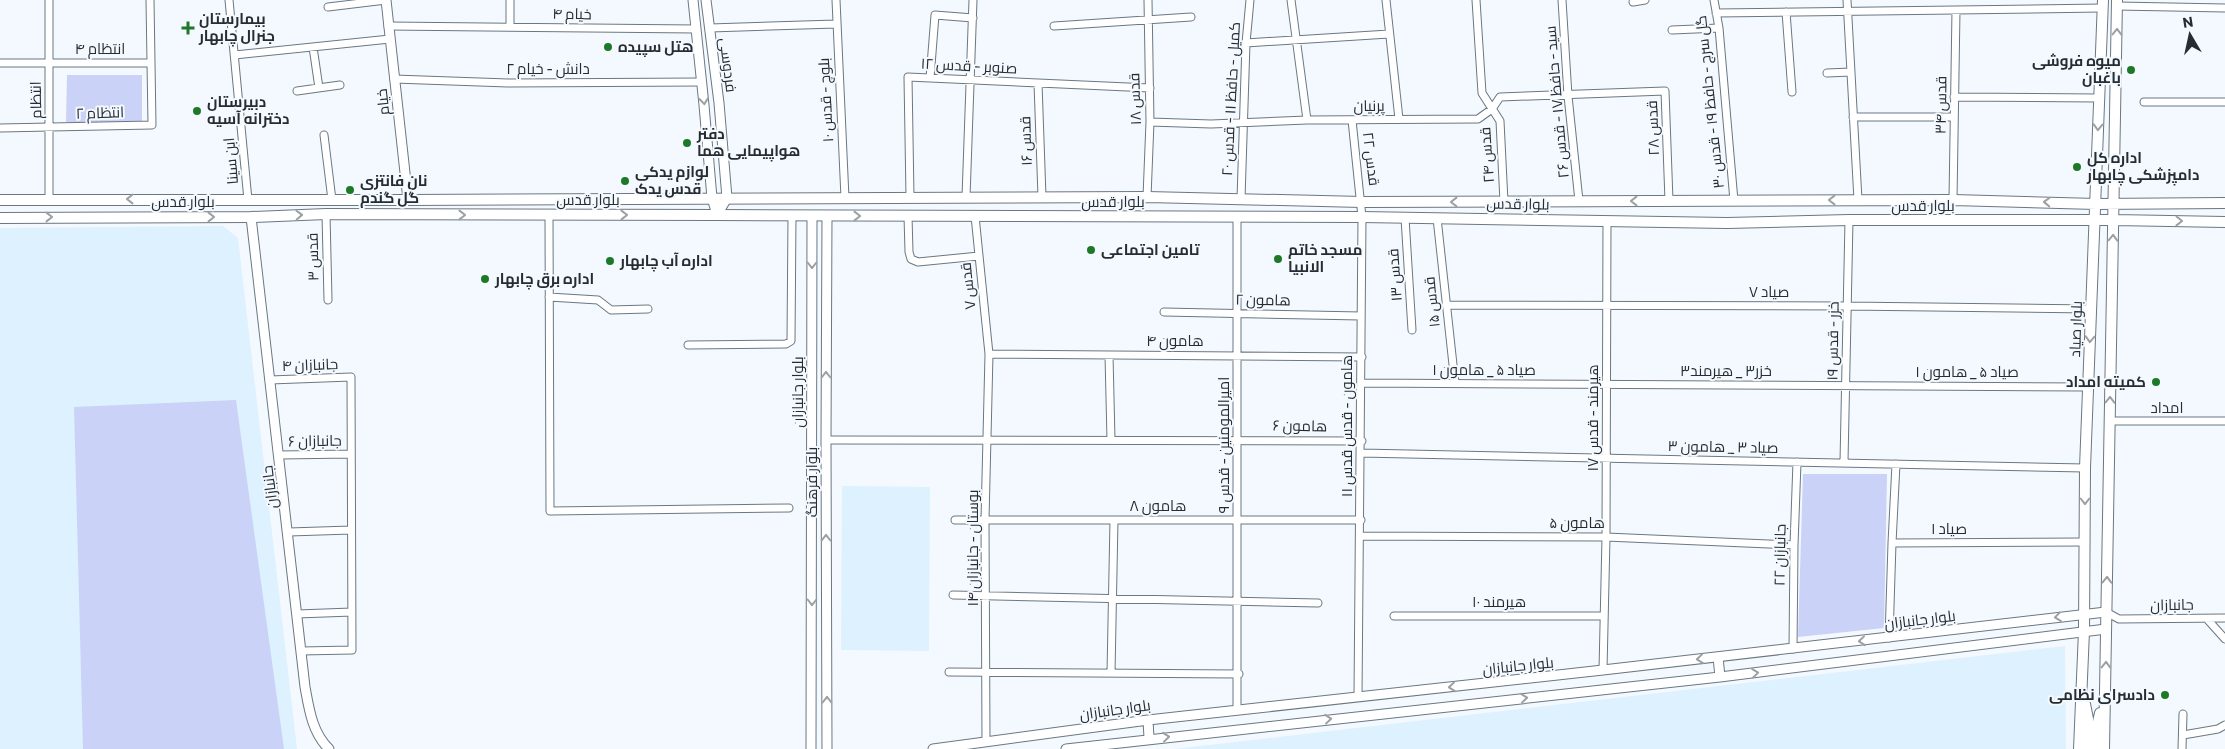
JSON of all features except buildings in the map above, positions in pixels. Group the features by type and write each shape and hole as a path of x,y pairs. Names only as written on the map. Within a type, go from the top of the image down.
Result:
{"main road":[{"path":"2104,749 2117,3"},
{"name":"بلوار صیاد","path":"2079,749 2084,631 2085,468 2102,4"},
{"name":"بلوار قدس","path":"0,200 1147,196 1362,202 1953,200 2096,204 2225,203"},
{"path":"549,199 550,215"},
{"name":"بلوار قدس","path":"0,218 250,217 326,214 717,214 792,216 1362,217 1727,223 1849,220 2225,222"},
{"path":"2082,686 2088,719 2087,749"},
{"path":"2096,749 2097,726 2105,690"}],"street":[{"name":"انتظام","path":"49,0 49,199"},
{"path":"150,0 151,63"},
{"name":"ابن سینا","path":"229,0 248,200"},
{"path":"328,6 386,0"},
{"name":"خیام","path":"386,0 408,200"},
{"path":"510,0 510,26"},
{"name":"فردوسی","path":"693,0 712,198 717,214"},
{"name":"فردوسی","path":"706,0 719,103 727,198"},
{"name":"بلوچ - قدس ۱۰","path":"836,0 845,198"},
{"path":"966,197 974,0"},
{"name":"قدس ۱۸","path":"1147,196 1150,122 1148,0"},
{"name":"کمیل - حافظ ۱۱ - قدس ۲۰","path":"1241,199 1242,123 1250,0"},
{"path":"1291,0 1307,120"},
{"path":"1386,0 1399,119"},
{"name":"قدس ۲۴","path":"1476,0 1482,93 1500,121 1504,202"},
{"name":"سید - حافظ ۱۷ - قدس ۲۶","path":"1562,0 1568,96 1579,202"},
{"path":"1633,2 1645,0"},
{"name":"گل سرج - حافظ ۱۹ - قدس ۳۰","path":"1714,0 1719,28 1734,201"},
{"path":"1847,0 1858,200"},
{"path":"2117,3 2225,8"},
{"path":"1716,13 1956,10 2102,4"},
{"name":"قدس ۳۴","path":"1953,200 1956,10"},
{"path":"1786,12 1792,92"},
{"path":"930,78 935,15 973,18"},
{"path":"1054,26 1149,18 1191,17"},
{"path":"710,28 836,24"},
{"name":"خیام ۴","path":"388,26 696,29"},
{"path":"1672,30 1719,28"},
{"path":"1246,43 1389,34"},
{"path":"235,54 390,39"},
{"path":"313,47 319,88"},
{"name":"انتظام ۴","path":"0,63 151,63"},
{"name":"انتظام ۲","path":"0,128 152,125 151,63"},
{"path":"1827,73 1851,72"},
{"name":"صنوبر - قدس ۱۲","path":"910,197 908,77 1150,88"},
{"name":"دانش - خیام ۲","path":"394,79 508,83 702,82"},
{"name":"قدس ۱۶","path":"1038,83 1042,197"},
{"path":"297,91 340,85"},
{"name":"قدس ۲۸","path":"1568,96 1665,91 1669,201"},
{"name":"پرنیان","path":"1150,122 1242,123 1307,120 1478,119 1492,109 1500,97 1568,96"},
{"path":"1954,97 2098,98"},
{"path":"2144,102 2225,102"},
{"path":"1854,117 1954,117"},
{"name":"قدس ۲۲","path":"1352,120 1362,202 1362,217"},
{"path":"324,135 332,200"},
{"path":"717,214 727,198"},
{"name":"قدس ۳","path":"326,214 328,300"},
{"path":"550,215 550,511 789,508"},
{"path":"688,345 786,344 792,341 792,216"},
{"name":"بلوار جانبازان","path":"811,749 812,216"},
{"name":"بلوار فرهنگ","path":"827,216 827,749"},
{"path":"908,216 909,252 911,259 918,262 979,256"},
{"name":"قدس ۷","path":"976,216 989,354"},
{"name":"جانبازان","path":"250,217 310,714 317,732 329,749"},
{"name":"امیرالمومنین - قدس ۹","path":"1237,217 1239,674 1237,710"},
{"name":"هامون - قدس قدس ۱۱","path":"1358,697 1362,441 1362,217"},
{"name":"قدس ۱۳","path":"1405,218 1412,330"},
{"name":"قدس ۱۵","path":"1437,218 1455,383"},
{"name":"خزر - قدس ۱۹","path":"1844,462 1849,220"},
{"name":"هیرمند - قدس ۱۷","path":"1603,670 1606,537 1607,221"},
{"path":"550,297 598,300 612,310 648,310"},
{"name":"صیاد ۷","path":"1447,305 2091,309"},
{"name":"هامون ۲","path":"1164,312 1361,316"},
{"name":"هامون ۴","path":"989,354 1362,357"},
{"name":"بوستان - جانبازان ۱۴","path":"986,742 985,520 989,354"},
{"path":"1109,355 1111,440"},
{"name":"جانبازان ۴","path":"270,380 350,377 351,454"},
{"name":"صیاد ۵ _ هامون ۱","path":"1362,383 1607,384"},
{"name":"خزر۳ _ هیرمند۳","path":"1607,384 1846,385"},
{"name":"صیاد ۵ _ هامون ۱","path":"1846,385 2088,387"},
{"name":"امداد","path":"2110,422 2225,421"},
{"name":"هامون ۶","path":"826,440 1362,441"},
{"name":"صیاد ۳ _ هامون ۳","path":"1361,453 2085,468"},
{"path":"301,650 352,650 351,454"},
{"name":"جانبازان ۶","path":"280,455 351,454"},
{"name":"جانبازان ۲۲","path":"1793,649 1797,462"},
{"path":"1889,638 1896,464"},
{"name":"هامون ۸","path":"955,520 1360,520"},
{"path":"1111,673 1114,520"},
{"path":"289,532 351,530"},
{"name":"هامون ۵","path":"1360,536 1606,537 1794,545"},
{"name":"صیاد ۱","path":"1892,542 2084,542"},
{"path":"953,595 1318,603"},
{"path":"297,614 352,612"},
{"path":"1066,749 1149,738 1720,677 2106,629 2119,620 2106,612"},
{"name":"بلوار جانبازان","path":"933,749 1148,720 1793,649 2106,612"},
{"name":"هیرمند ۱۰","path":"1394,616 1604,616"},
{"name":"جانبازان","path":"2119,620 2225,618"},
{"path":"2207,619 2225,639"},
{"path":"1966,628 1968,646"},
{"path":"1718,657 1720,677"},
{"path":"949,672 1239,674"},
{"path":"2182,749 2183,714"},
{"path":"1148,720 1149,738"},
{"path":"812,724 819,730 828,724"},
{"path":"2182,735 2218,729 2225,725"}],"shaded area":[{"path":"67,75 142,75 142,122 66,122"},
{"path":"223,226 238,238 297,749 0,749 0,228"},
{"path":"236,400 284,749 83,749 74,407"},
{"path":"1803,474 1887,474 1884,628 1798,637"},
{"path":"842,486 930,487 929,651 841,650"},
{"path":"2065,646 2066,749 1174,749"}],"place":[{"name":"بیمارستان جنرال چابهار","path":"188,28"},
{"name":"هتل سپیده","path":"608,47"},
{"name":"میوه فروشی باغبان","path":"2131,70"},
{"name":"دبیرستان دخترانه آسیه","path":"197,111"},
{"name":"دفتر هواپیمایی هما","path":"687,143"},
{"name":"اداره کل دامپزشکی چابهار","path":"2077,167"},
{"name":"لوازم یدکی قدس یدک","path":"625,181"},
{"name":"نان فانتزی گل گندم","path":"350,190"},
{"name":"تامین اجتماعی","path":"1091,250"},
{"name":"مسجد خاتم الانبیا","path":"1278,259"},
{"name":"اداره آب چابهار","path":"610,261"},
{"name":"اداره برق چابهار","path":"485,279"},
{"name":"کمیته امداد","path":"2156,382"},
{"name":"دادسرای نظامی","path":"2165,695"}]}
